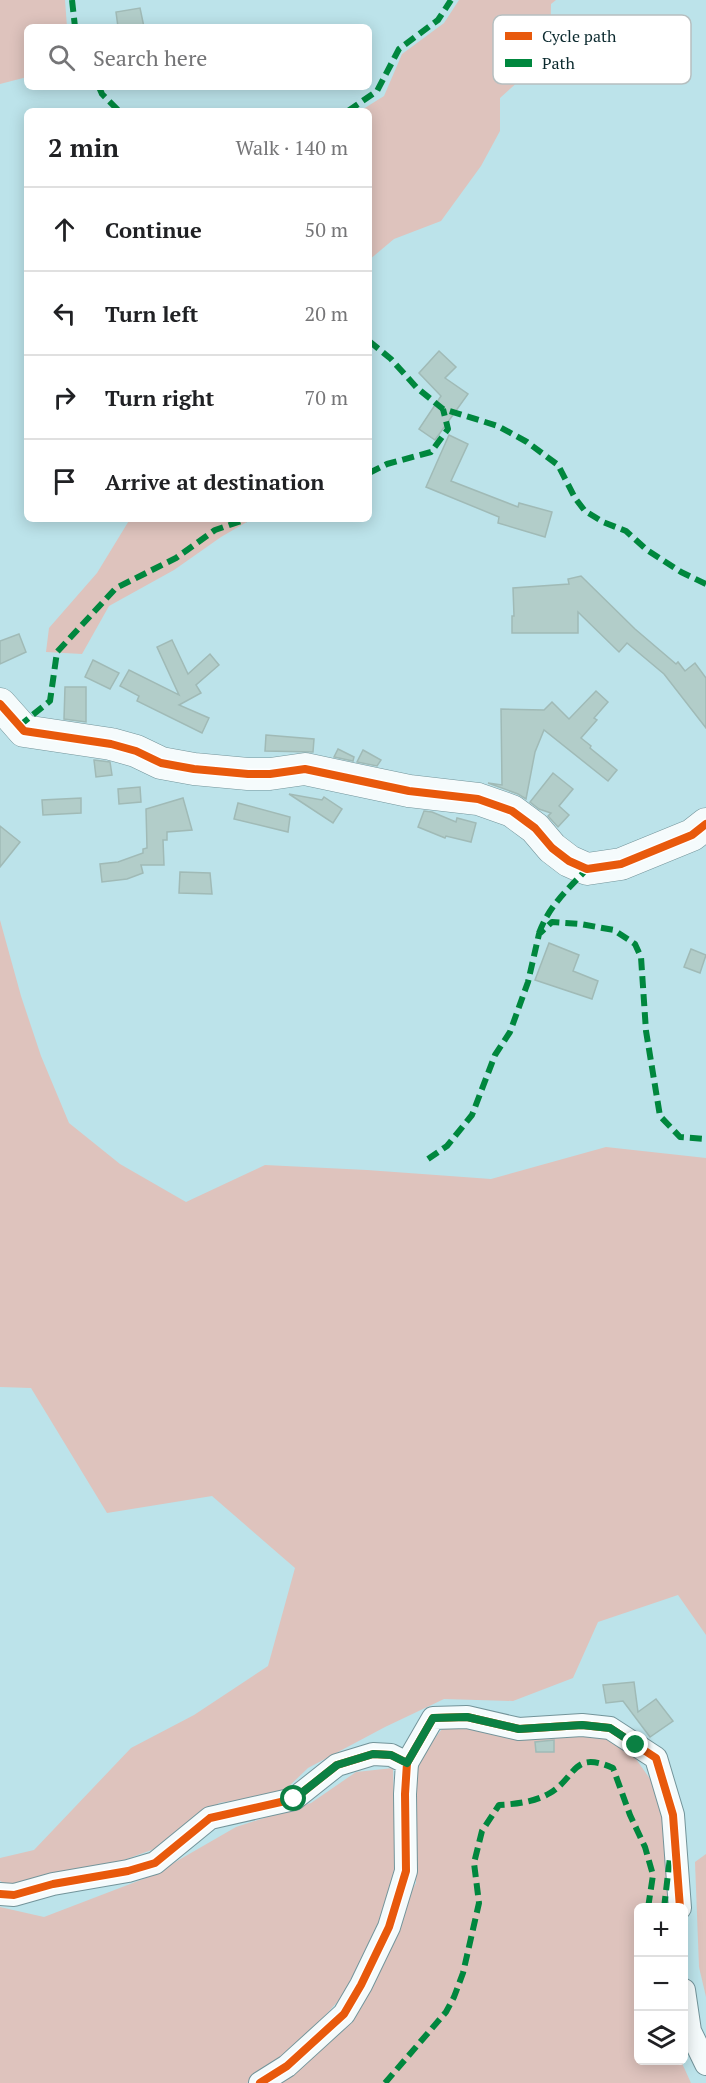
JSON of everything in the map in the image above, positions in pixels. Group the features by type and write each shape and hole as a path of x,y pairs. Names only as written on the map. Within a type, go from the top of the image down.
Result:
{"street":[{"path":"0,704 24,731 111,744 136,751 161,763 248,774 270,774 305,769 410,791 478,799 512,811 535,828 552,848 569,861 586,869 621,864 692,834 706,824"},
{"path":"260,2083 287,2066 344,2014 389,1927 406,1871 407,1763 433,1718 467,1717 519,1729 582,1725 610,1728 656,1758 673,1815 680,1903"},
{"path":"0,1894 14,1895 53,1884 128,1871 155,1863 210,1818 294,1799 337,1765 373,1754 391,1755 407,1763"},
{"path":"687,2011 690,2031 706,2064"}],"shaded area":[{"path":"0,0 65,0 67,24 24,24 24,78 0,84"},
{"path":"459,0 556,0 551,4 551,15 493,15 493,84 516,84 500,98 500,131 481,166 441,221 394,239 372,257 372,108 365,108 384,96 402,54 444,23"},
{"path":"128,522 247,522 174,570 109,606 82,654 46,652 49,628 97,573"},
{"path":"0,920 21,996 41,1056 69,1123 120,1164 186,1202 265,1165 491,1179 606,1147 706,1158 706,1635 678,1595 598,1622 573,1678 513,1701 444,1699 308,1768 282,1793 219,1803 157,1848 102,1868 12,1887 0,1881 0,1858 34,1850 131,1748 194,1715 268,1666 295,1568 212,1496 107,1513 31,1388 0,1387"},
{"path":"476,1727 586,1732 612,1739 636,1759 660,1793 670,1903 634,1903 634,2065 683,2065 691,2083 277,2083 315,2050 416,1883 413,1837 414,1785 421,1756 442,1729"},
{"path":"393,1768 400,1866 378,1927 348,1990 298,2046 247,2083 0,2083 0,1907 44,1917 151,1876 236,1827 311,1803 356,1772"},
{"path":"706,1854 706,1997 699,1967 695,1862"}],"building":[{"path":"140,8 143,24 118,24 116,12"},
{"path":"439,351 456,367 445,378 468,394 435,440 419,429 441,396 419,373"},
{"path":"449,435 468,444 451,481 518,507 519,503 552,512 545,537 498,523 499,517 426,487"},
{"path":"581,576 635,629 676,664 678,662 685,671 695,663 706,678 706,728 664,674 627,643 619,652 578,612 578,633 512,633 513,588 569,584 568,579"},
{"path":"19,634 26,652 0,664 0,641"},
{"path":"172,640 188,674 210,654 219,665 196,685 201,693 179,705 209,718 202,733 137,701 139,696 120,686 129,670 179,695 157,647"},
{"path":"93,660 119,673 110,689 85,677"},
{"path":"65,687 86,687 86,722 64,719"},
{"path":"596,691 608,702 594,718 597,720 581,738 617,770 608,781 544,730 535,752 526,799 488,783 502,785 501,709 544,710 552,702 569,719"},
{"path":"266,735 314,739 313,752 265,751"},
{"path":"338,749 354,757 353,761 334,757"},
{"path":"363,750 381,760 377,766 357,762"},
{"path":"94,760 110,762 112,775 96,777"},
{"path":"553,773 573,789 559,806 569,815 558,827 548,816 551,813 539,809 530,802"},
{"path":"140,787 141,802 119,804 118,789"},
{"path":"289,794 322,800 324,797 342,809 333,823"},
{"path":"81,798 81,813 43,815 42,800"},
{"path":"183,798 192,830 167,832 167,840 163,840 164,865 141,865 143,873 127,879 102,882 100,864 118,862 143,853 143,849 147,848 146,809"},
{"path":"238,803 290,817 288,832 234,819"},
{"path":"424,811 456,822 457,818 476,823 471,842 446,836 445,838 418,827"},
{"path":"0,826 20,842 0,867"},
{"path":"180,872 210,873 212,894 179,893"},
{"path":"549,943 579,955 573,971 598,981 592,999 535,980"},
{"path":"691,949 706,955 700,973 684,967"},
{"path":"634,1682 638,1712 656,1699 673,1721 650,1737 623,1701 606,1703 603,1685"},
{"path":"554,1740 554,1752 536,1752 535,1742"}],"marked path":[{"path":"72,0 75,24"},
{"path":"352,108 377,91 399,49 438,20 451,0"},
{"path":"100,90 116,108"},
{"path":"372,343 391,359 417,388 443,409 498,426 527,442 558,465 575,498 585,511 603,522 626,531 647,550 681,572 706,584"},
{"path":"372,472 387,464 431,452 448,429 443,409"},
{"path":"19,726 50,701 57,652 116,588 176,558 215,530 238,522"},
{"path":"539,933 553,906 587,869"},
{"path":"428,1159 447,1146 472,1115 495,1055 510,1032 528,982 539,934 552,922 614,930 635,944 641,957 646,1031 660,1116 680,1137 706,1139"},
{"path":"385,2083 446,2012 454,1997 463,1973 479,1903 474,1863 482,1831 499,1805 538,1799 559,1787 582,1764 600,1763 613,1768 630,1815 645,1847 653,1875 649,1903"},
{"path":"665,1903 670,1857"}],"cycle path":[{"path":"0,704 24,731 111,744 136,751 161,763 194,769 248,774 270,774 305,769 409,791 478,799 512,811 535,828 552,848 569,861 587,869 621,864 692,835 706,824"},
{"path":"407,1763 433,1718 467,1717 519,1729 582,1725 610,1728 656,1758 673,1815 680,1903"},
{"path":"0,1894 14,1895 53,1884 128,1871 155,1863 210,1818 294,1799 337,1765 373,1754 391,1755 407,1763 406,1871 389,1927 344,2014 287,2066 260,2083"}],"route":[{"path":"294,1799 337,1765 373,1754 391,1755 407,1763 433,1718 467,1717 519,1729 582,1725 610,1728 636,1745"}]}
